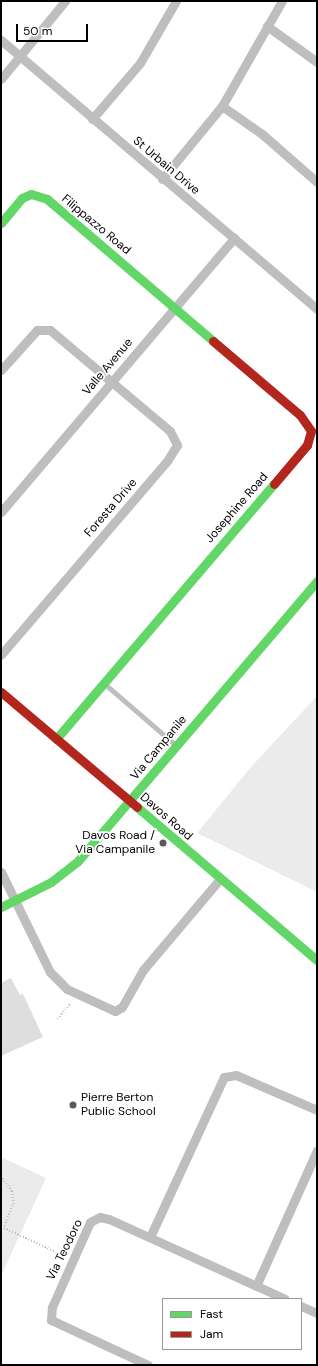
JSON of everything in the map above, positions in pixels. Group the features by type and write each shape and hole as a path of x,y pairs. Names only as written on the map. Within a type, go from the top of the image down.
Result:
{"street":[{"path":"1,79 65,1"},
{"path":"92,118 140,63 176,1"},
{"path":"162,179 222,106 282,1"},
{"path":"267,26 317,62"},
{"name":"St Urbain Drive","path":"1,40 162,179 317,309"},
{"path":"222,106 262,134 317,182"},
{"name":"Filippazzo Road","path":"1,223 22,198 38,195 174,308"},
{"name":"Valle Avenue","path":"1,512 234,238"},
{"name":"Josephine Road","path":"56,739 310,439 308,424 300,415 174,308"},
{"name":"Foresta Drive","path":"1,370 29,337 43,329 58,335 170,431 176,438 174,451 1,655"},
{"name":"Via Campanile","path":"1,907 51,882 69,869 130,801 317,581"},
{"name":"Davos Road","path":"1,692 317,960"},
{"path":"1,872 46,965 56,978 78,996 115,1011 122,1007 143,970 220,879"},
{"path":"150,1237 224,1077 236,1074 317,1110"},
{"path":"256,1286 317,1150"},
{"name":"Via Teodoro","path":"148,1365 56,1324 51,1320 50,1313 90,1222 100,1218 109,1219 283,1298"},
{"path":"302,1306 317,1313"}],"lane":[{"path":"104,683 177,746"}],"path":[{"path":"57,1019 70,1004"},
{"path":"1,1176 12,1191 14,1203 1,1232"},
{"path":"4,1228 63,1255"}],"shaded area":[{"path":"317,696 317,892 197,833 251,767"},
{"path":"1,1157 46,1178 1,1276"}],"building":[{"path":"11,978 20,995 23,994 43,1037 1,1056 1,983"}],"traffic: fast":[{"path":"1,223 22,198 31,194 47,199 213,341"},
{"path":"56,739 274,484"},
{"path":"1,907 51,882 77,862 317,581"},
{"path":"137,807 317,960"}],"traffic: jam":[{"path":"213,341 300,415 311,431 307,445 274,484"},
{"path":"1,692 137,807"}],"place":[{"name":"Davos Road / Via Campanile","path":"163,843"},
{"name":"Pierre Berton Public School","path":"73,1105"}]}
